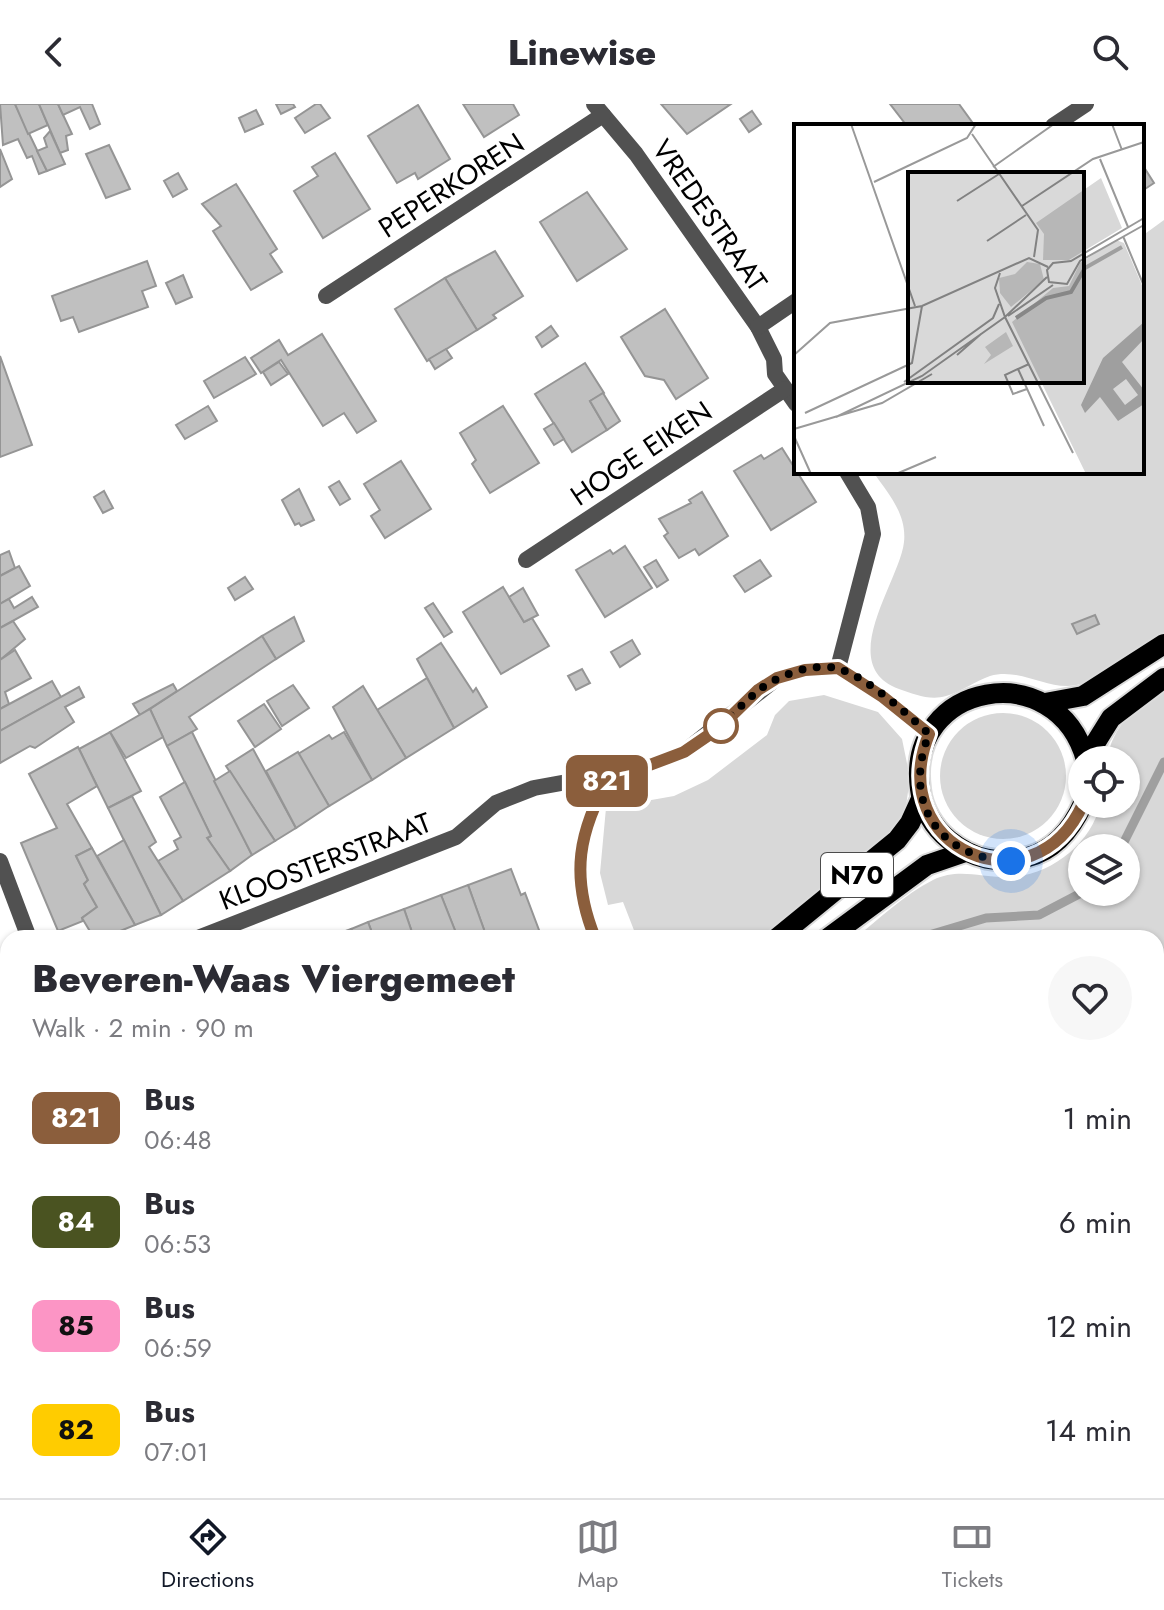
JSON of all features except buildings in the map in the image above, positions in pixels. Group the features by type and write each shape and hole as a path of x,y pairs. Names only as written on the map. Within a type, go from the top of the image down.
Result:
{"main road":[{"path":"1045,703 1083,696 1164,644"},
{"path":"1094,746 1111,718 1164,678"},
{"path":"1076,818 1055,843 1034,855 1011,861 987,860 965,852 937,830 921,799 921,755 929,734 943,717 961,703 981,695 1025,695 1045,703 1072,726 1080,746"},
{"name":"N70","path":"787,930 881,856 910,823 921,799"},
{"name":"N70","path":"839,930 927,865 965,852"}],"street":[{"path":"1056,124 1086,104"},
{"name":"PEPERKOREN","path":"326,296 598,109"},
{"name":"VREDESTRAAT","path":"598,109 636,154 758,327 774,359 775,374 794,401"},
{"path":"758,327 794,302"},
{"name":"HOGE EIKEN","path":"526,560 785,389"},
{"path":"848,474 868,507 873,534 838,668 883,697 929,734"},
{"name":"KLOOSTERSTRAAT","path":"218,930 456,837 496,803 534,788 639,769 684,752 777,678 805,670 838,668"},
{"path":"592,930 582,903 578,869 584,832 611,774"},
{"path":"0,861 26,930"}],"shaded area":[{"path":"1164,220 1164,636 1117,667 1078,685 1057,685 1000,674 934,698 899,689 880,677 872,661 871,642 876,621 904,542 903,522 874,474 1144,474 1144,235"},
{"path":"1164,688 1164,930 865,930 902,899 943,876 1026,875 1068,854 1068,906 1140,906 1140,834 1086,834 1096,818 1140,818 1140,746 1111,746 1127,718"},
{"path":"824,695 878,712 902,739 910,778 904,820 874,852 774,930 634,930 623,902 608,905 600,873 606,808 674,796 708,780 767,735 775,715 789,701"},
{"path":"1003,713 1027,718 1048,731 1061,752 1066,776 1061,800 1048,821 1027,834 1003,839 979,834 958,821 945,800 940,776 945,752 958,731 979,718"}],"waterway":[{"path":"1128,834 1164,762"},
{"path":"946,930 986,918 1039,915 1068,900"}],"bus line":[{"name":"821","path":"592,930 582,903 578,869 584,832 599,794 611,774 639,769 684,752 719,728 758,690 777,678 805,670 838,668 883,697 929,734 921,755 918,777 921,799 937,830 965,852 987,860 1011,861 1034,855 1055,843 1076,818"}],"route":[{"path":"721,726 719,728 758,690 777,678 805,670 838,668 883,697 929,734 921,755 918,777 921,799 937,830 965,852 987,860 1011,861"}]}
